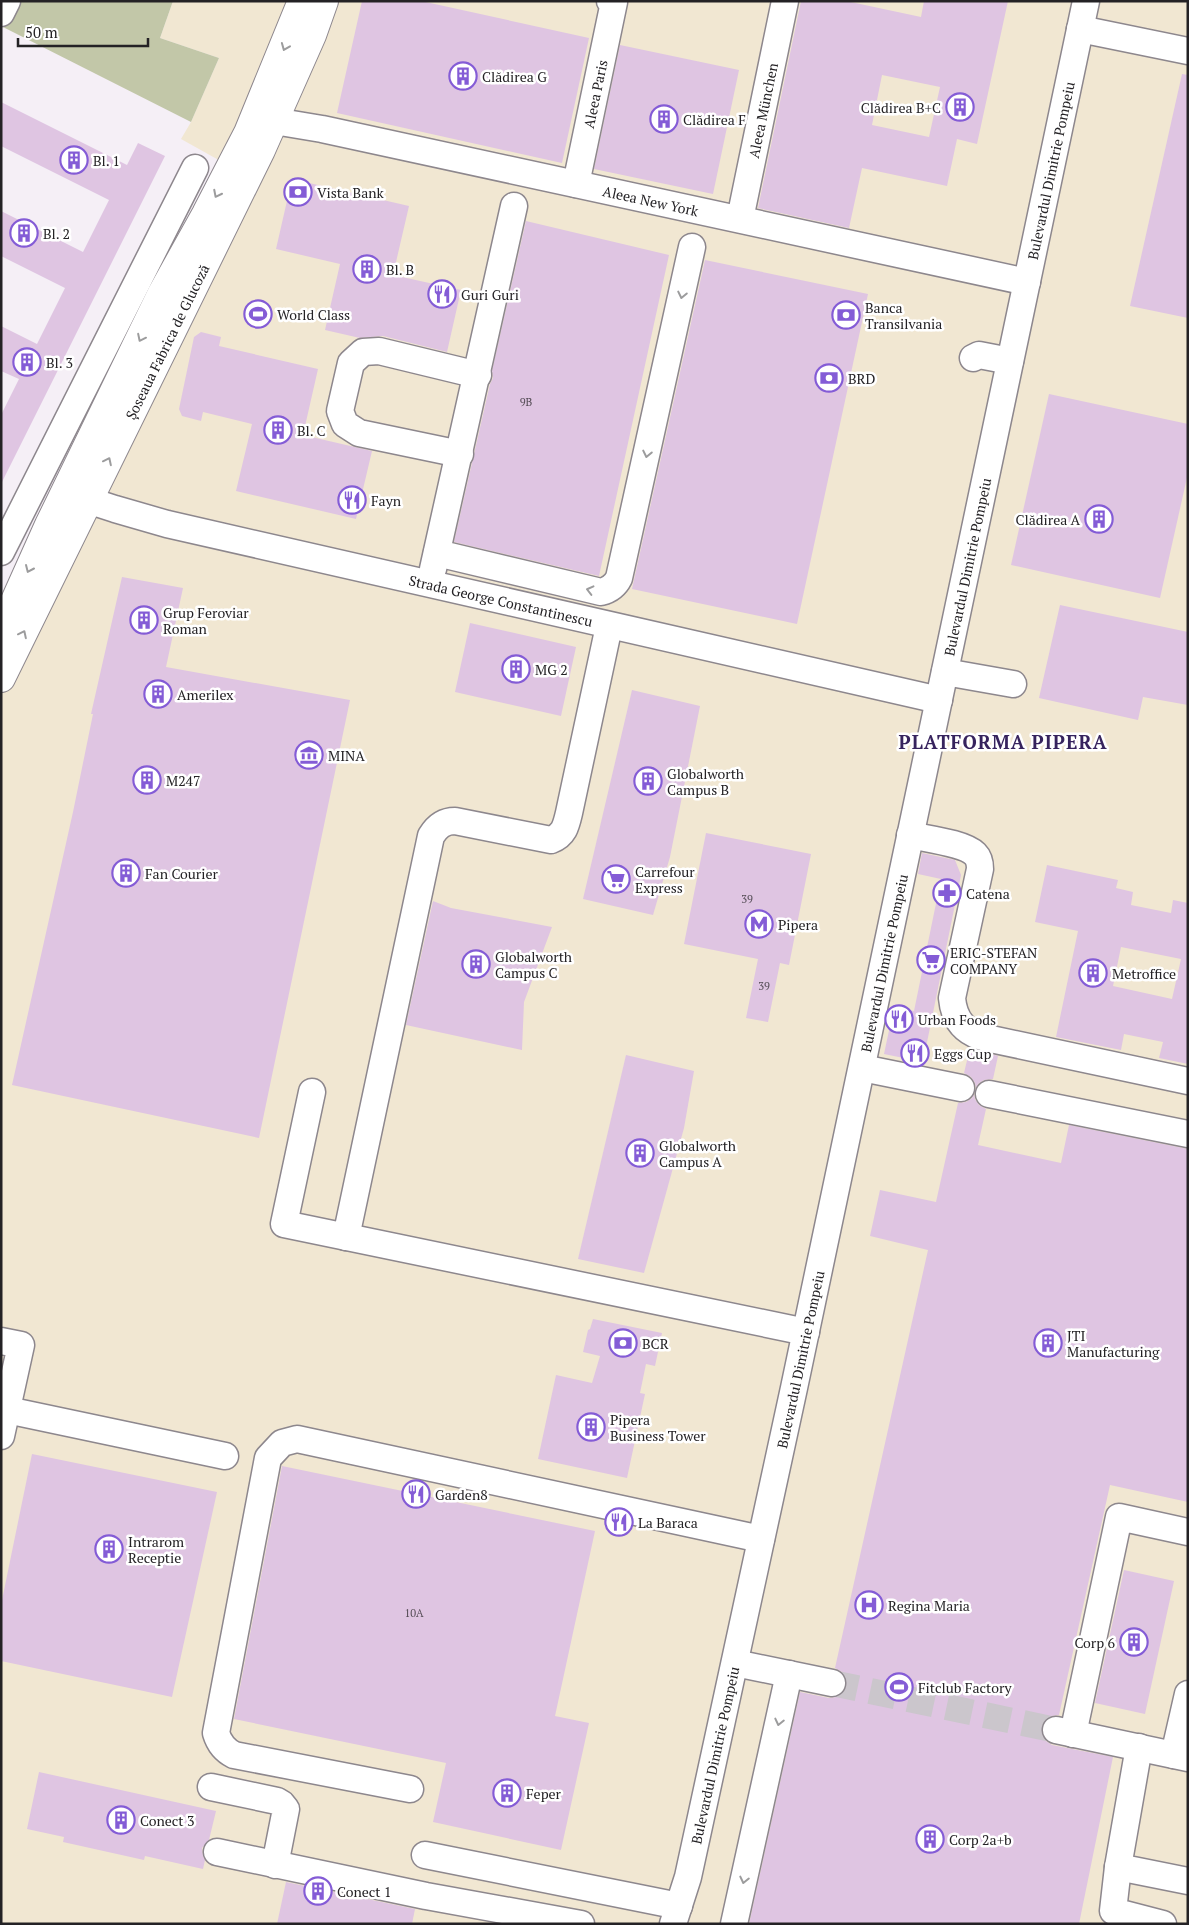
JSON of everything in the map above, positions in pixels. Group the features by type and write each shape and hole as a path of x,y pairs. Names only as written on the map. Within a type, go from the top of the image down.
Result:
{"main road":[{"name":"Șoseaua Fabrica de Glucoză","path":"1,678 162,293 248,133 302,1"},
{"name":"Șoseaua Fabrica de Glucoză","path":"1,632 77,497 274,121 312,35 324,1"}],"street":[{"path":"1,14 7,1"},
{"name":"Aleea München","path":"740,219 785,1"},
{"name":"Bulevardul Dimitrie Pompeiu","path":"676,1915 688,1877 806,1332 1086,1"},
{"name":"Aleea Paris","path":"576,184 612,2"},
{"path":"1080,29 1188,51"},
{"name":"Aleea New York","path":"274,121 740,219 1026,282"},
{"path":"1,552 196,168"},
{"path":"430,584 478,375 514,206"},
{"path":"437,553 601,592 616,583 621,568 692,247"},
{"path":"460,454 359,433 345,424 340,411 351,363 363,352 379,351 478,375"},
{"path":"976,354 1010,361"},
{"name":"Strada George Constantinescu","path":"77,497 167,524 939,700"},
{"path":"346,1237 431,836 434,830 443,823 455,821 551,840 563,832 569,813 609,626"},
{"path":"945,672 1013,684"},
{"path":"910,836 964,848 974,853 980,862 952,998 956,1017 967,1031 986,1038 1188,1081"},
{"path":"862,1068 961,1088"},
{"path":"312,1092 284,1224 806,1332"},
{"path":"989,1094 1188,1134"},
{"path":"1,1341 21,1345 1,1436"},
{"path":"7,1410 225,1456"},
{"path":"410,1789 234,1755 223,1747 218,1740 216,1733 268,1458 282,1442 297,1439 761,1539"},
{"path":"1188,1532 1119,1518 1065,1732 1181,1756 1188,1694"},
{"path":"735,1663 832,1683"},
{"path":"734,1924 790,1674"},
{"path":"1139,1748 1118,1866 1113,1912 1164,1924"},
{"path":"211,1787 277,1801 282,1804 286,1809 275,1865"},
{"path":"217,1852 426,1896 581,1924"},
{"path":"426,1855 676,1915"},
{"path":"1118,1866 1188,1881"}],"shaded area":[{"path":"173,1 1188,1 1188,1924 1,1924 1,658 233,168 181,139 191,122 219,58 160,38"}],"green space":[{"path":"1,1 173,1 160,38 219,58 191,122 1,26"}],"building":[{"name":"Clădirea G","path":"362,1 421,1 589,38 562,163 337,113"},
{"path":"801,1 846,1 921,17 924,1 1008,1 977,144 957,139 947,186 862,168 849,228 758,208","holes":["882,75 940,87 929,137 872,125"]},
{"name":"Clădirea F","path":"620,45 739,70 713,194 594,169"},
{"path":"1182,74 1188,75 1188,318 1130,306"},
{"path":"1,102 127,165 138,143 165,156 1,484 1,415 19,379 1,371 1,326 37,344 65,288 1,256 1,211 83,252 109,200 1,146"},
{"name":"Bl. B","path":"292,179 409,206 393,275 461,290 447,352 383,336 360,338 325,330 340,264 276,249"},
{"path":"526,221 669,255 599,576 454,542 490,384 493,378 492,371"},
{"path":"705,260 868,294 797,624 632,589"},
{"name":"Bl. C","path":"201,332 221,337 219,346 318,369 303,435 372,451 356,519 236,491 252,424 203,412 201,421 182,416 179,409 194,337"},
{"name":"Clădirea A","path":"1049,394 1188,424 1188,473 1160,598 1011,565"},
{"path":"122,577 183,588 166,667 350,700 259,1138 12,1085 73,812 93,714 91,714"},
{"path":"1060,605 1188,632 1188,705 1143,697 1138,720 1039,698"},
{"name":"MG 2","path":"470,623 576,647 561,716 455,692"},
{"name":"Globalworth Campus B","path":"632,690 700,706 670,857 653,915 583,899"},
{"path":"706,833 811,854 789,965 780,963 768,1022 746,1018 758,959 684,944"},
{"path":"922,853 955,860 961,875 923,1062 884,1054 894,1007 914,1011 941,879 918,874"},
{"name":"Metroffice","path":"1047,865 1118,880 1116,888 1133,892 1131,905 1171,913 1173,900 1188,903 1188,1064 1159,1058 1163,1042 1124,1034 1121,1050 1056,1037 1078,931 1035,922","holes":["1121,947 1181,959 1172,999 1113,986"]},
{"name":"Globalworth Campus C","path":"433,901 451,908 552,927 524,1002 522,1050 406,1025"},
{"path":"970,1048 998,1056 993,1079 984,1080 976,1088 971,1077 964,1073"},
{"name":"Globalworth Campus A","path":"626,1055 694,1071 684,1128 644,1273 578,1259"},
{"path":"974,1094 979,1105 986,1109 978,1145 1061,1163 1069,1125 1188,1149 1188,1502 1110,1485 1059,1715 1045,1720 1041,1727 1042,1735 1052,1745 1113,1757 1079,1924 749,1924 800,1692 829,1698 843,1693 847,1686 846,1678 842,1672 835,1668 928,1250 870,1236 880,1190 936,1202 958,1103 966,1102"},
{"name":"Pipera Business Tower","path":"593,1319 662,1333 655,1366 646,1364 640,1393 645,1394 627,1478 538,1459 556,1375 592,1383 600,1356 583,1352 588,1330"},
{"name":"Intrarom Receptie","path":"32,1454 217,1492 172,1697 1,1661 1,1605"},
{"path":"282,1466 595,1531 555,1716 589,1723 561,1850 433,1822 446,1763 234,1719"},
{"name":"Corp 6","path":"1124,1570 1174,1581 1145,1714 1095,1703"},
{"name":"Conect 3","path":"39,1772 216,1811 209,1840 202,1848 205,1860 203,1869 145,1856 144,1860 63,1842 64,1837 27,1829"},
{"name":"Conect 1","path":"286,1882 415,1909 412,1924 277,1924"}],"tunnel":[{"path":"832,1683 1056,1730"}],"place":[{"name":"Clădirea G","path":"463,76"},
{"name":"Clădirea B+C","path":"960,107"},
{"name":"Clădirea F","path":"664,119"},
{"name":"Bl. 1","path":"74,160"},
{"name":"Vista Bank","path":"298,192"},
{"name":"Bl. 2","path":"24,233"},
{"name":"Bl. B","path":"367,269"},
{"name":"Guri Guri","path":"442,294"},
{"name":"World Class","path":"258,314"},
{"name":"Banca Transilvania","path":"846,315"},
{"name":"Bl. 3","path":"27,362"},
{"name":"BRD","path":"829,378"},
{"name":"Bl. C","path":"278,430"},
{"name":"Fayn","path":"352,500"},
{"name":"Clădirea A","path":"1099,519"},
{"name":"Grup Feroviar Roman","path":"144,620"},
{"name":"MG 2","path":"516,669"},
{"name":"Amerilex","path":"158,694"},
{"name":"MINA","path":"309,755"},
{"name":"M247","path":"147,780"},
{"name":"Globalworth Campus B","path":"648,781"},
{"name":"Fan Courier","path":"126,873"},
{"name":"Carrefour Express","path":"616,879"},
{"name":"Catena","path":"947,893"},
{"name":"Pipera","path":"759,924"},
{"name":"ERIC-STEFAN COMPANY","path":"931,960"},
{"name":"Globalworth Campus C","path":"476,964"},
{"name":"Metroffice","path":"1093,973"},
{"name":"Urban Foods","path":"899,1019"},
{"name":"Eggs Cup","path":"915,1053"},
{"name":"Globalworth Campus A","path":"640,1153"},
{"name":"BCR","path":"623,1343"},
{"name":"JTI Manufacturing","path":"1048,1343"},
{"name":"Pipera Business Tower","path":"591,1427"},
{"name":"Garden8","path":"416,1494"},
{"name":"La Baraca","path":"619,1522"},
{"name":"Intrarom Receptie","path":"109,1549"},
{"name":"Regina Maria","path":"869,1605"},
{"name":"Corp 6","path":"1134,1642"},
{"name":"Fitclub Factory","path":"899,1687"},
{"name":"Feper","path":"507,1793"},
{"name":"Conect 3","path":"121,1820"},
{"name":"Corp 2a+b","path":"930,1839"},
{"name":"Conect 1","path":"318,1891"}],"district":[{"name":"PLATFORMA PIPERA","path":"1003,741"}]}
